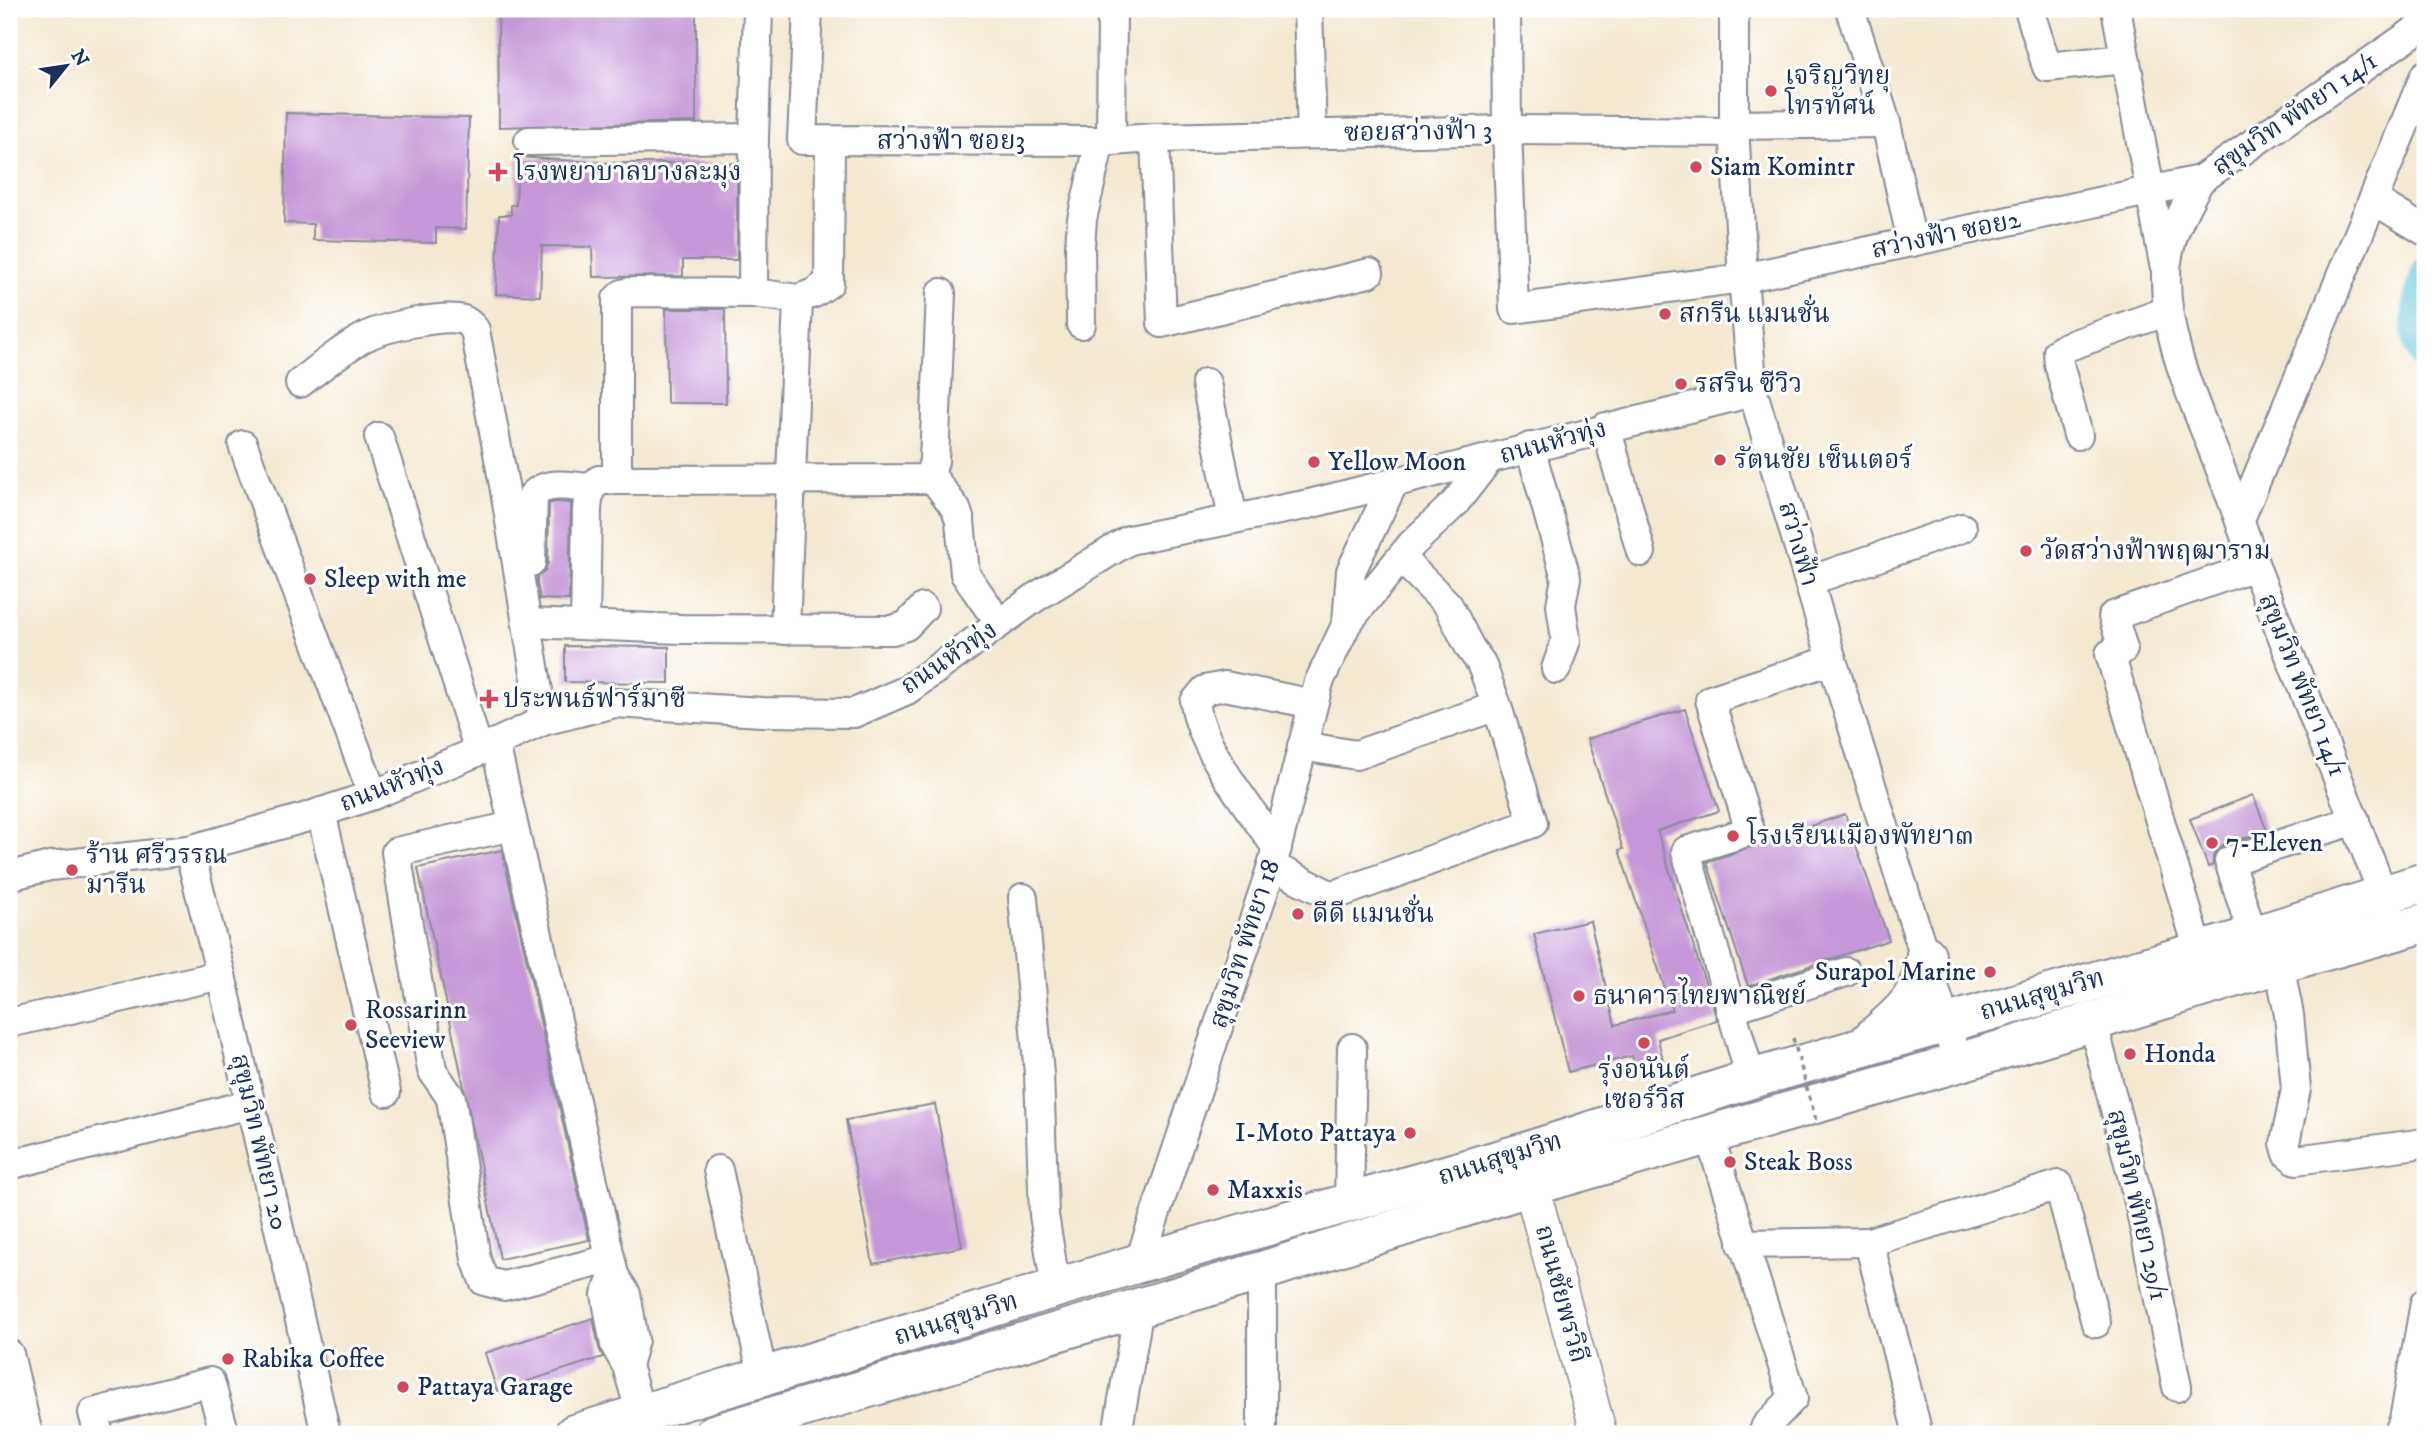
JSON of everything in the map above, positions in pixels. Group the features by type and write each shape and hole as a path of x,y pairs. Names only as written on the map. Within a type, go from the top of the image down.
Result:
{"highway":[{"name":"ถนนสุขุมวิท","path":"714,1434 1262,1271 1751,1079 2253,936 2425,882"},
{"name":"ถนนสุขุมวิท","path":"574,1434 1139,1263 1349,1203 1709,1135 2411,927"},
{"path":"1864,1046 1914,998 1923,976 1926,955"}],"main road":[{"name":"ถนนชัยพรวิถี","path":"1527,1169 1599,1434"}],"street":[{"path":"753,293 758,9"},
{"name":"สว่างฟ้า ซอย3","path":"808,9 802,140 1106,141"},
{"path":"1081,324 1081,233 1086,197 1106,141 1112,9"},
{"path":"1308,9 1312,134"},
{"path":"1506,9 1507,130"},
{"name":"สว่างฟ้า","path":"1734,9 1735,128 1743,278 1753,392 1832,660 1958,1063"},
{"path":"1850,9 1886,123 1912,242"},
{"path":"2029,9 2047,67 2125,59"},
{"path":"2116,9 2165,273"},
{"name":"สุขุมวิท พัทยา 14/1","path":"2411,927 2384,895 2255,566 2240,519 2179,363 2168,311 2165,273 2182,210 2200,180 2425,24"},
{"path":"2240,519 2383,205 2425,75"},
{"name":"ซอยสว่างฟ้า 3","path":"1106,141 1312,134 1735,128 1886,123"},
{"name":"สว่างฟ้า ซอย2","path":"1507,130 1514,309 1743,278 2200,180"},
{"path":"529,141 754,138"},
{"path":"1155,138 1162,323 1369,273"},
{"path":"585,625 587,510 604,484 617,299 622,294 631,292 753,293 797,299 814,293 829,283 830,141"},
{"path":"2383,205 2425,231"},
{"path":"531,562 533,495 542,487 923,479 930,474 936,445 941,293"},
{"path":"785,630 797,299"},
{"path":"2078,435 2058,352 2066,346 2168,311"},
{"path":"300,383 346,349 381,330 450,318 470,323 478,342 543,721"},
{"path":"1206,383 1233,519"},
{"name":"ถนนหัวทุ่ง","path":"9,876 50,866 189,850 373,795 543,721 615,703 762,712 854,713 908,690 1036,597 1129,540 1394,484 1606,427 1753,392"},
{"path":"1606,427 1641,552"},
{"path":"379,437 513,826 612,1267 606,1295 615,1345 627,1366 641,1413"},
{"path":"243,445 373,795"},
{"path":"1530,447 1566,578 1561,605 1566,640 1556,669"},
{"name":"สุขุมวิท พัทยา 18","path":"1139,1263 1274,857 1319,682 1347,623 1401,558 1455,503 1490,458"},
{"path":"2221,470 2242,480 2260,472"},
{"path":"930,474 956,509 960,521 965,574 988,607"},
{"name":"สุขุมวิท พัทยา 18","path":"1347,623 1351,571 1394,484"},
{"path":"1809,582 1962,528"},
{"path":"1313,704 1225,686 1205,690 1195,702 1197,720 1209,746 1274,857 1332,897 1533,823 1497,706 1480,663 1448,605 1401,558"},
{"path":"2200,951 2110,654 2123,649 2113,617 2255,566"},
{"path":"528,623 785,630 901,629 923,608"},
{"path":"1751,1079 1686,851 1750,831 1710,699 1832,660"},
{"path":"1302,746 1356,755 1497,706"},
{"path":"321,812 386,1092"},
{"path":"2253,936 2229,861 2356,820"},
{"path":"513,826 396,852 432,1070 451,1098 476,1259 484,1281 504,1286 612,1267"},
{"name":"สุขุมวิท พัทยา 20","path":"189,850 221,975 326,1434"},
{"path":"1023,898 1039,1074 1044,1215 1056,1289"},
{"path":"2279,964 2289,1015 2296,1089 2285,1143 2288,1154 2297,1160 2425,1143"},
{"path":"1730,1009 1846,972"},
{"path":"9,1023 221,975"},
{"name":"สุขุมวิท พัทยา 29/1","path":"2093,1023 2139,1202 2177,1387"},
{"path":"1349,1203 1352,1048"},
{"path":"9,1166 250,1104"},
{"path":"1709,1135 1793,1398 1766,1426 1763,1434"},
{"path":"718,1170 763,1377"},
{"path":"1742,1244 1869,1242 2059,1185 2096,1323"},
{"path":"1869,1242 1918,1434"},
{"path":"1262,1271 1262,1426"},
{"path":"2398,1434 2404,1420 2425,1303"},
{"path":"1117,1434 1139,1308"},
{"path":"9,1354 28,1434"},
{"path":"99,1434 93,1413 210,1382 225,1434"}],"path":[{"path":"1793,1038 1817,1124"}],"building":[{"path":"498,9 696,9 696,122 499,127"},
{"path":"286,113 469,118 466,229 436,228 436,243 313,240 313,224 284,223"},
{"path":"518,157 607,163 737,163 737,260 683,260 683,276 593,277 592,247 542,246 540,296 496,294 499,215 511,215 511,205 516,205"},
{"path":"666,309 725,309 726,403 667,403"},
{"path":"571,503 569,600 540,599 537,583 537,577 545,571 548,563 549,504"},
{"path":"565,646 669,647 669,683 565,682"},
{"path":"1685,709 1719,811 1657,831 1717,1020 1658,1039 1664,1064 1637,1072 1632,1056 1568,1072 1534,934 1590,921 1615,1025 1672,1010 1619,850 1623,849 1587,739"},
{"path":"2253,795 2267,831 2223,845 2216,850 2213,865 2208,867 2190,819"},
{"path":"1845,814 1889,940 1748,986 1707,862"},
{"path":"502,850 589,1240 500,1259 418,868"},
{"path":"935,1104 962,1247 873,1264 846,1120"},
{"path":"593,1318 603,1357 497,1391 485,1353"}],"waterway":[{"path":"2425,265 2412,316 2414,342 2425,364"}],"place":[{"name":"เจริญวิทยุ โทรทัศน์","path":"1771,91"},
{"name":"Siam Komintr","path":"1696,167"},
{"name":"โรงพยาบาลบางละมุง","path":"498,172"},
{"name":"สกรีน แมนชั่น","path":"1665,314"},
{"name":"รสริน ซีวิว","path":"1681,384"},
{"name":"รัตนชัย เซ็นเตอร์","path":"1720,460"},
{"name":"Yellow Moon","path":"1314,462"},
{"name":"วัดสว่างฟ้าพฤฒาราม","path":"2026,551"},
{"name":"Sleep with me","path":"310,579"},
{"name":"ประพนธ์ฟาร์มาซี","path":"489,699"},
{"name":"โรงเรียนเมืองพัทยา๓","path":"1733,836"},
{"name":"7-Eleven","path":"2212,843"},
{"name":"ร้าน ศรีวรรณ มารีน","path":"72,870"},
{"name":"ดีดี แมนชั่น","path":"1298,914"},
{"name":"Surapol Marine","path":"1990,972"},
{"name":"ธนาคารไทยพาณิชย์","path":"1579,996"},
{"name":"Rossarinn Seeview","path":"351,1025"},
{"name":"รุ่งอนันต์ เซอร์วิส","path":"1644,1043"},
{"name":"Honda","path":"2130,1054"},
{"name":"I-Moto Pattaya","path":"1410,1133"},
{"name":"Steak Boss","path":"1730,1162"},
{"name":"Maxxis","path":"1213,1190"},
{"name":"Rabika Coffee","path":"228,1359"},
{"name":"Pattaya Garage","path":"403,1387"}]}
